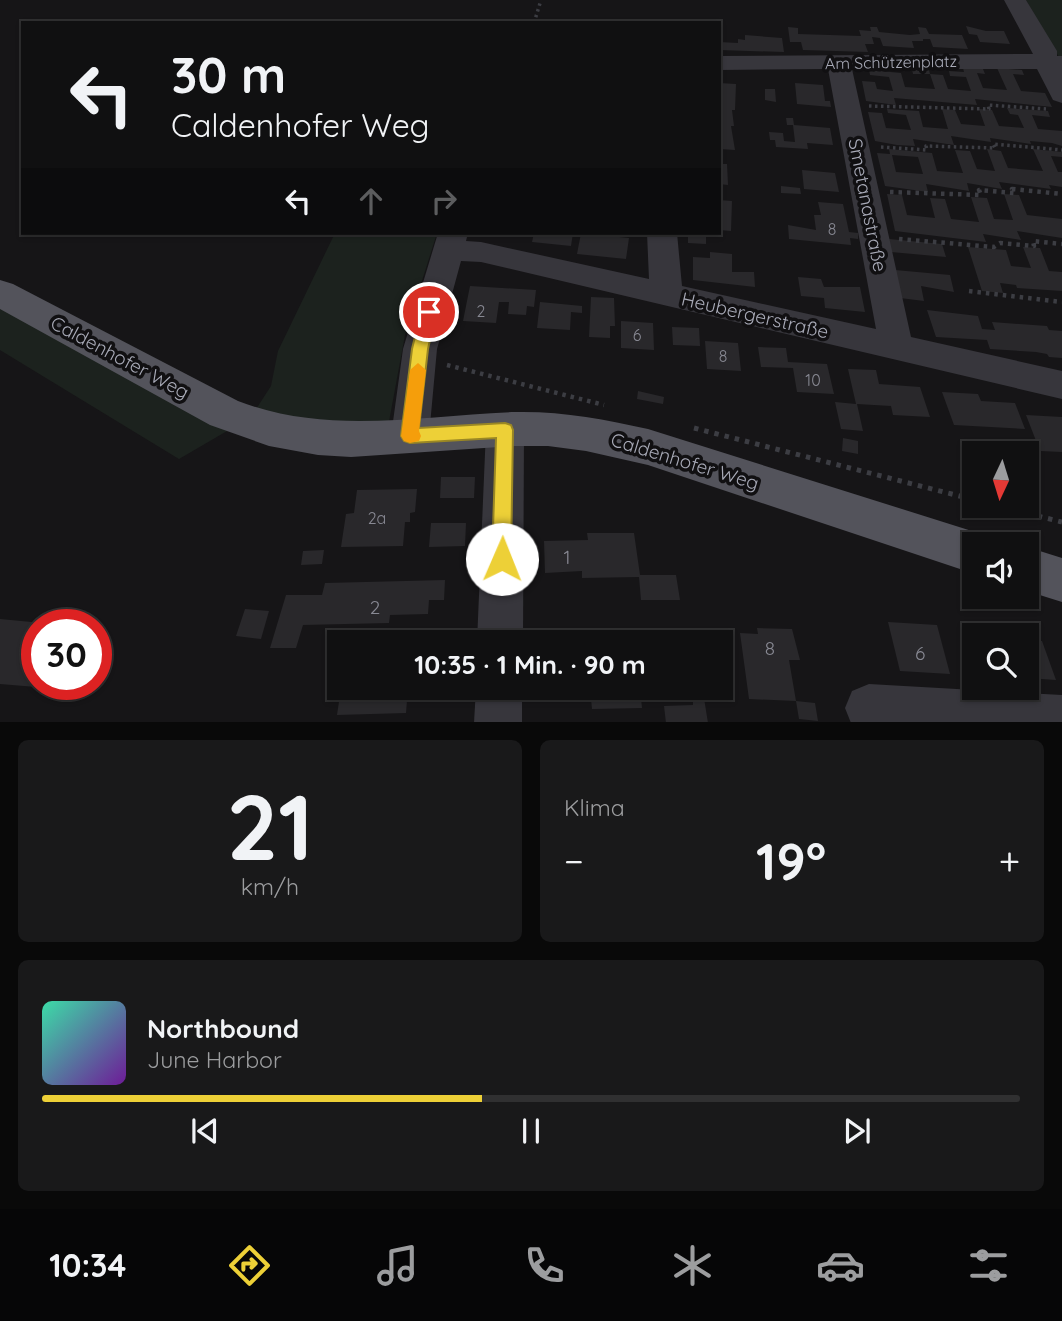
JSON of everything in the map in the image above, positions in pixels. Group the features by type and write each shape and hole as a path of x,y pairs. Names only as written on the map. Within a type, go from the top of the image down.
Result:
{"main road":[{"name":"Caldenhofer Weg","path":"0,293 224,413 253,425 317,438 356,440 548,429 601,435 648,447 962,549"},
{"path":"1039,573 1062,580"}],"street":[{"path":"1015,0 1053,62 1056,102"},
{"name":"Am Schützenplatz","path":"721,63 1053,62"},
{"name":"Smetanastraße","path":"839,64 896,347"},
{"path":"663,235 666,294"},
{"path":"410,436 420,349 450,242"},
{"name":"Heubergerstraße","path":"450,242 481,252 1062,385"},
{"path":"500,630 505,430"},
{"path":"498,722 499,700"},
{"path":"869,708 1062,719"}],"path":[{"path":"535,21 541,0"},
{"path":"848,104 908,109 916,105 989,108 988,105 1056,102"},
{"path":"856,145 927,150 926,146 995,148 993,144 1062,150"},
{"path":"865,190 931,196 939,191 981,195 979,190 1014,193 1013,189 1062,194"},
{"path":"874,236 994,247 1000,243 1034,246 1033,241 1062,244"},
{"path":"969,290 1062,302"},
{"path":"1040,517 1062,523"}],"shaded area":[{"path":"1026,0 1062,0 1062,58 1059,57"},
{"path":"334,235 436,235 405,335 388,427 251,417 271,386 278,351"},
{"path":"0,305 227,431 179,459 0,350"}],"building":[{"path":"966,26 986,31 1004,31 1010,44 980,42 977,35 969,34"},
{"path":"788,27 798,28 798,34 861,36 859,30 871,31 870,27 877,27 879,32 910,35 920,34 918,27 926,28 929,34 962,35 968,49 933,47 930,39 912,41 914,48 883,46 880,38 872,37 874,44 865,44 868,52 803,50 801,42 790,42"},
{"path":"745,35 782,38 784,52 721,50 721,42 738,43 738,39 745,40"},
{"path":"963,68 983,69 985,74 977,73 983,88 1007,90 997,68 1022,70 1024,75 1013,74 1021,91 1045,93 1052,107 975,99 977,105 894,98 896,105 866,101 862,81 875,82 877,89 893,91 889,77 870,75 869,70 901,73 905,87 935,89 930,74 943,75 948,89 971,91 966,77 950,76 949,71 964,72"},
{"path":"912,69 929,70 930,74 913,74"},
{"path":"721,83 736,84 735,110 732,110 734,126 731,126 735,150 721,149"},
{"path":"795,83 823,85 825,101 830,101 831,107 797,104"},
{"path":"765,89 775,89 776,102 765,100"},
{"path":"1007,108 1048,111 1050,117 1032,115 1038,129 1062,131 1062,146 990,138 991,142 951,136 954,145 913,139 915,146 897,145 875,141 868,112 882,113 886,128 911,130 906,115 888,113 887,109 919,111 923,127 948,129 942,109 955,110 961,124 985,126 979,109 992,110 999,126 1024,128 1018,115 1010,114"},
{"path":"786,118 793,118 794,125 830,128 833,145 807,143 808,149 776,147 775,140 770,140 769,132 783,133 784,141 795,142 793,125 787,125"},
{"path":"889,149 932,153 937,171 963,173 955,150 970,151 977,169 995,171 987,149 1001,151 1008,168 1043,171 1033,149 1062,152 1062,157 1051,156 1058,172 1062,172 1062,187 1049,185 1051,189 999,182 1002,189 967,183 969,191 926,184 928,192 885,186 877,153 890,154","holes":["892,155 918,157 923,174 896,172"]},
{"path":"721,164 727,164 728,185 721,184"},
{"path":"802,170 835,173 839,192 804,189"},
{"path":"781,186 800,188 801,194 781,193"},
{"path":"887,194 902,195 907,215 935,218 930,198 945,199 951,219 979,222 971,197 987,198 994,219 1013,220 1004,194 1019,195 1027,215 1062,219 1062,238 1017,231 1021,240 983,234 986,242 895,231"},
{"path":"721,200 732,201 731,231 721,230"},
{"path":"818,202 843,204 849,232 858,233 858,239 850,238 851,245 789,239 788,225 816,230 814,215 821,215"},
{"path":"534,235 573,235 571,246 532,242"},
{"path":"581,235 629,238 626,259 577,254"},
{"path":"688,235 706,235 706,244 688,243"},
{"path":"889,239 942,244 946,257 891,252"},
{"path":"968,247 1006,250 1011,266 1031,268 1023,247 1040,248 1049,271 1062,272 1062,291 1017,288 1016,285 1000,283 1003,293 982,291"},
{"path":"710,252 732,254 732,272 754,272 755,287 693,280 693,257 710,258"},
{"path":"895,270 950,275 954,292 921,286 924,301 900,298"},
{"path":"798,277 821,279 824,287 860,287 865,312 825,308 824,298 801,296"},
{"path":"470,286 536,290 534,307 527,306 526,315 508,314 509,302 499,302 496,323 463,321"},
{"path":"591,297 614,298 615,326 610,326 610,338 589,337"},
{"path":"540,302 582,306 582,313 571,312 570,330 537,328"},
{"path":"927,310 978,316 982,329 995,330 992,322 1047,326 1049,330 1062,331 1062,358 1036,352 990,349 987,340 936,337"},
{"path":"621,321 653,323 654,350 621,348"},
{"path":"672,327 699,328 700,346 673,345"},
{"path":"705,341 738,343 741,371 707,369"},
{"path":"758,347 786,348 788,362 827,364 834,394 797,392 793,368 761,367"},
{"path":"848,369 876,370 879,384 920,387 930,417 893,415 891,406 857,404 863,431 841,429 835,402 856,404"},
{"path":"638,391 664,397 663,404 637,399"},
{"path":"942,392 978,394 981,401 1015,403 1025,429 954,425"},
{"path":"1026,415 1062,417 1062,452 1040,451 1040,441 1036,441"},
{"path":"843,438 858,441 858,454 842,451"},
{"path":"441,477 475,477 474,498 440,498"},
{"path":"417,489 415,512 410,513 410,522 405,522 403,546 341,547 346,514 354,513 357,490"},
{"path":"431,523 466,523 465,546 429,547"},
{"path":"587,533 634,533 640,575 676,575 680,600 641,600 639,577 582,578 582,571 545,573 544,541 588,540"},
{"path":"324,550 322,564 301,565 303,551"},
{"path":"445,580 444,600 429,600 428,614 390,615 389,623 303,625 296,648 270,648 286,595 322,595 325,583"},
{"path":"245,609 269,611 261,639 236,636"},
{"path":"0,619 21,621 21,686 0,684"},
{"path":"888,622 937,625 950,674 900,671"},
{"path":"757,628 792,629 800,660 789,660 796,701 749,699 740,633 758,634"},
{"path":"1039,641 1042,641 1056,680 1039,679"},
{"path":"339,700 407,700 406,713 337,715"},
{"path":"591,700 641,700 642,708 592,709"},
{"path":"693,700 704,700 708,722 666,722 664,706 693,705"},
{"path":"796,701 815,703 818,721 799,719"}],"slow traffic":[{"path":"413,436 410,436 418,370"}],"route":[{"path":"429,312 420,349 410,436 505,430 502,559"}]}
